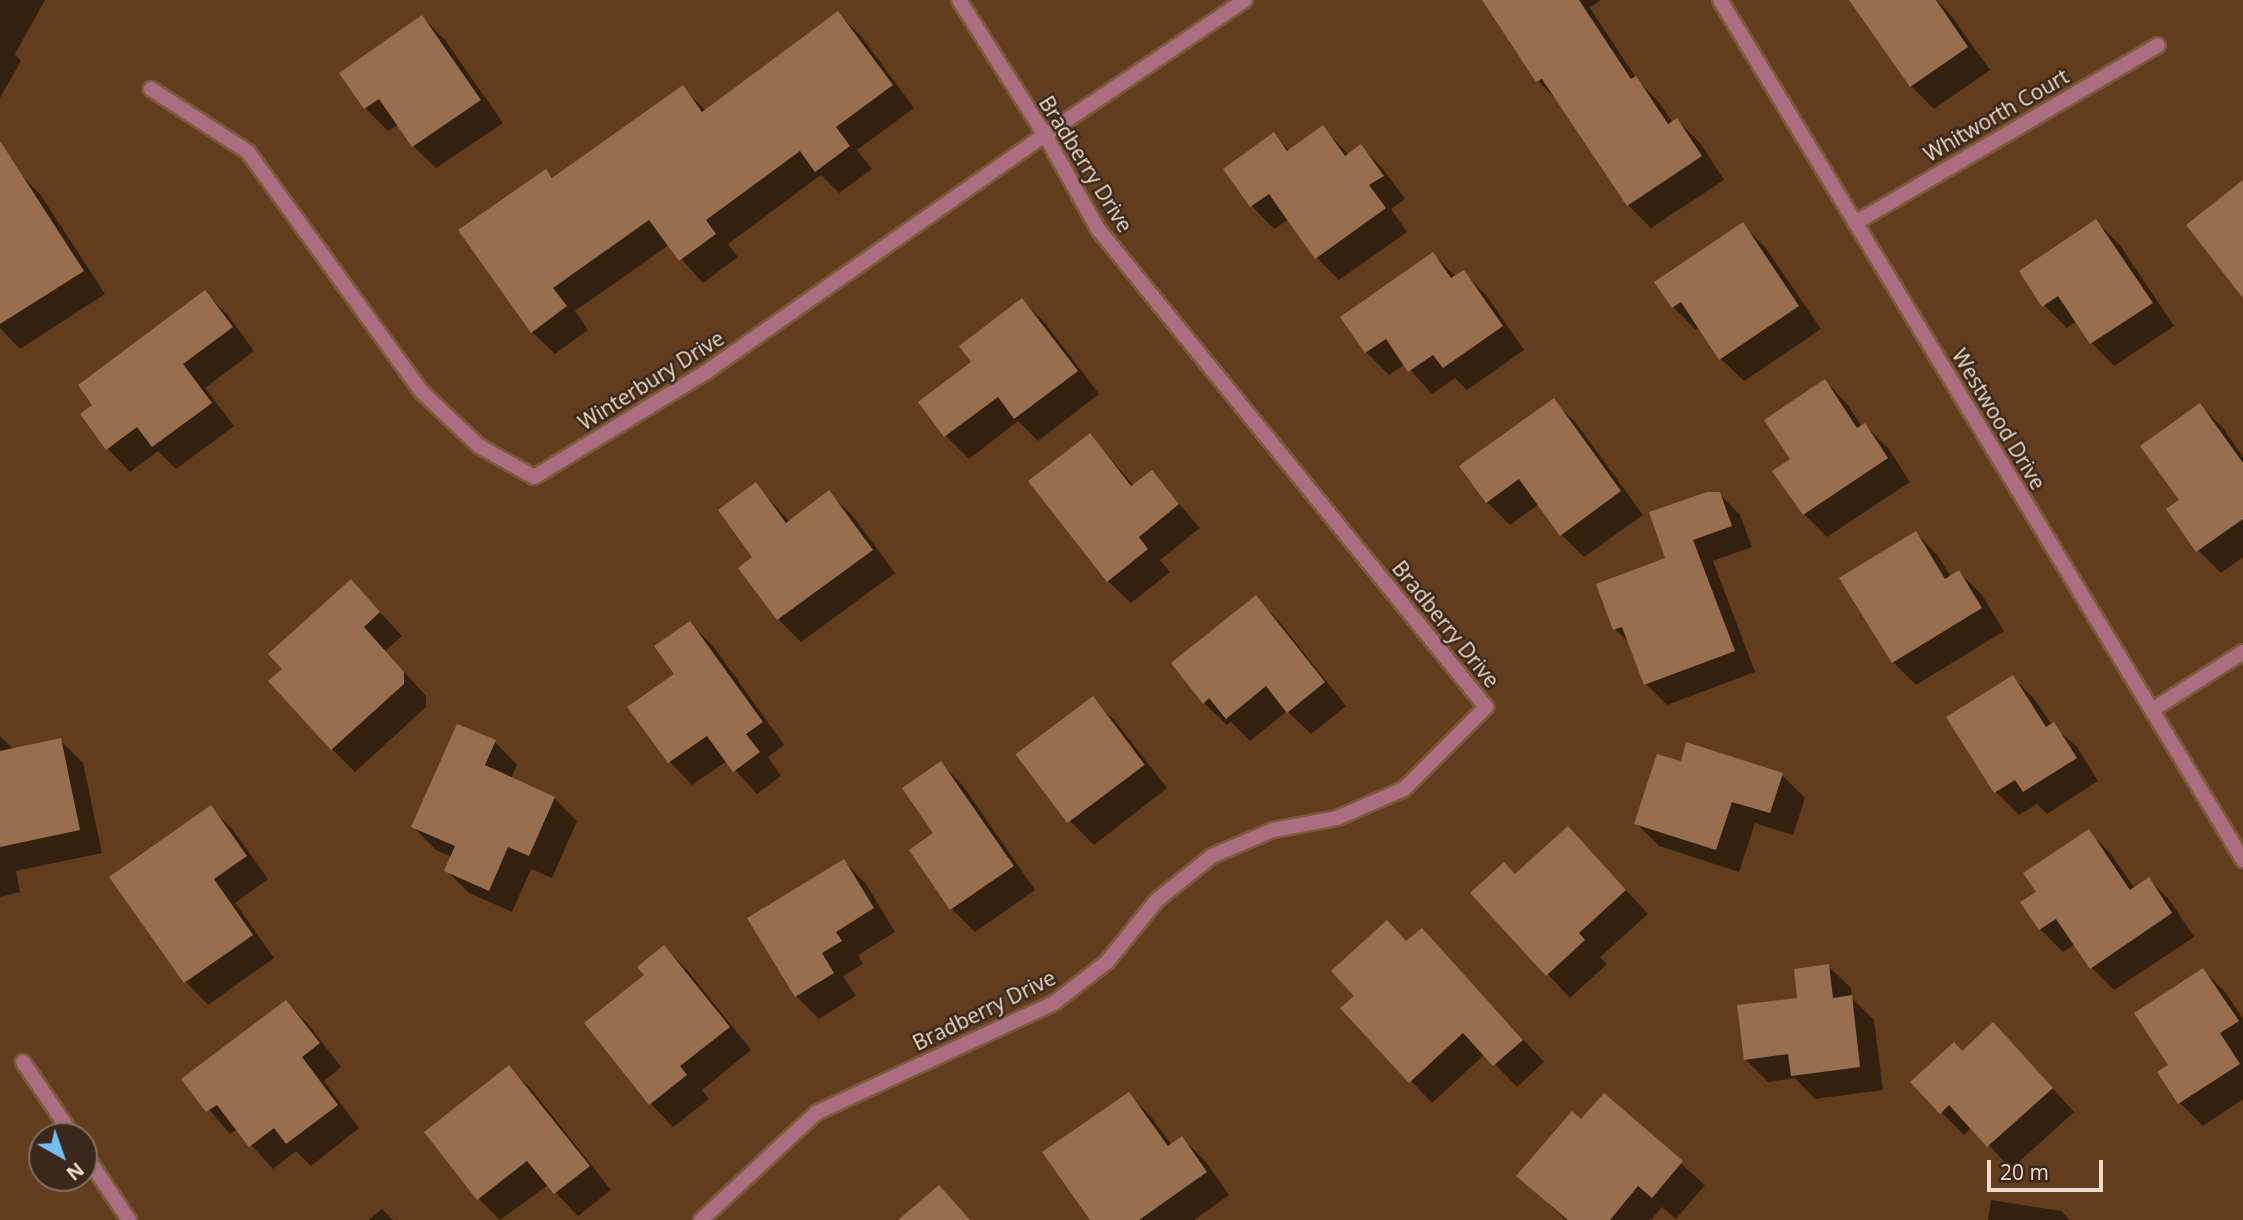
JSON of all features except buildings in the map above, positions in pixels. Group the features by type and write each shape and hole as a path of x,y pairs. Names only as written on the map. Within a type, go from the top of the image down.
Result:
{"street":[{"name":"Bradberry Drive","path":"701,1220 816,1113 1054,1003 1107,962 1157,900 1212,856 1273,830 1337,818 1404,789 1486,707 1098,229 1045,135 959,0"},
{"name":"Winterbury Drive","path":"151,89 248,152 422,392 480,446 534,477 709,370 1045,135 1245,0"},
{"name":"Westwood Drive","path":"1720,0 2243,860"},
{"name":"Whitworth Court","path":"1855,223 2158,45"},
{"path":"2152,710 2243,652"},
{"path":"23,1062 63,1122"},
{"path":"98,1174 129,1220"}]}
